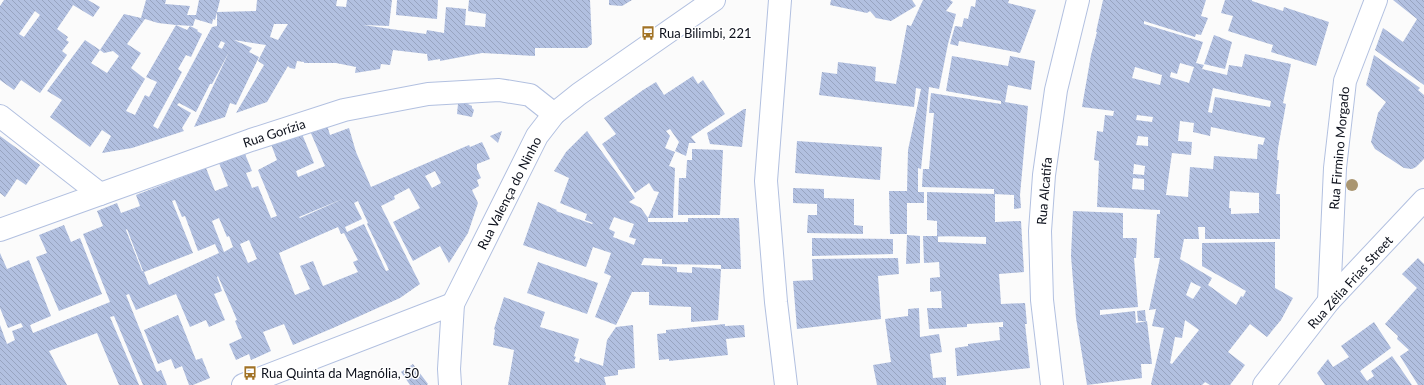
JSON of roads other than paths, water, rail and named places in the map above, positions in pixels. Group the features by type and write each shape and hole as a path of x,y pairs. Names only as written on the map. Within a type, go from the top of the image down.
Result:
{"street":[{"name":"Rua Valença do Ninho","path":"453,304 537,136 554,114 579,94 714,0"},
{"path":"780,0 766,181 776,302 786,385"},
{"name":"Rua Alcatifa","path":"1052,385 1042,300 1040,231 1043,182 1056,90 1078,0"},
{"name":"Rua Firmino Morgado","path":"1329,301 1335,168 1345,81 1376,0"},
{"name":"Rua Gorízia","path":"0,230 251,140 344,110 428,94 499,90 530,95 554,114"},
{"path":"0,116 100,194"},
{"name":"Rua Zélia Frias Street","path":"1264,385 1329,301 1424,200"},
{"path":"243,385 453,304 449,369 450,385"}],"place":[{"name":"Rua Bilimbi, 221","path":"648,33"},
{"name":"Rua Quinta da Magnólia, 50","path":"250,373"}]}
